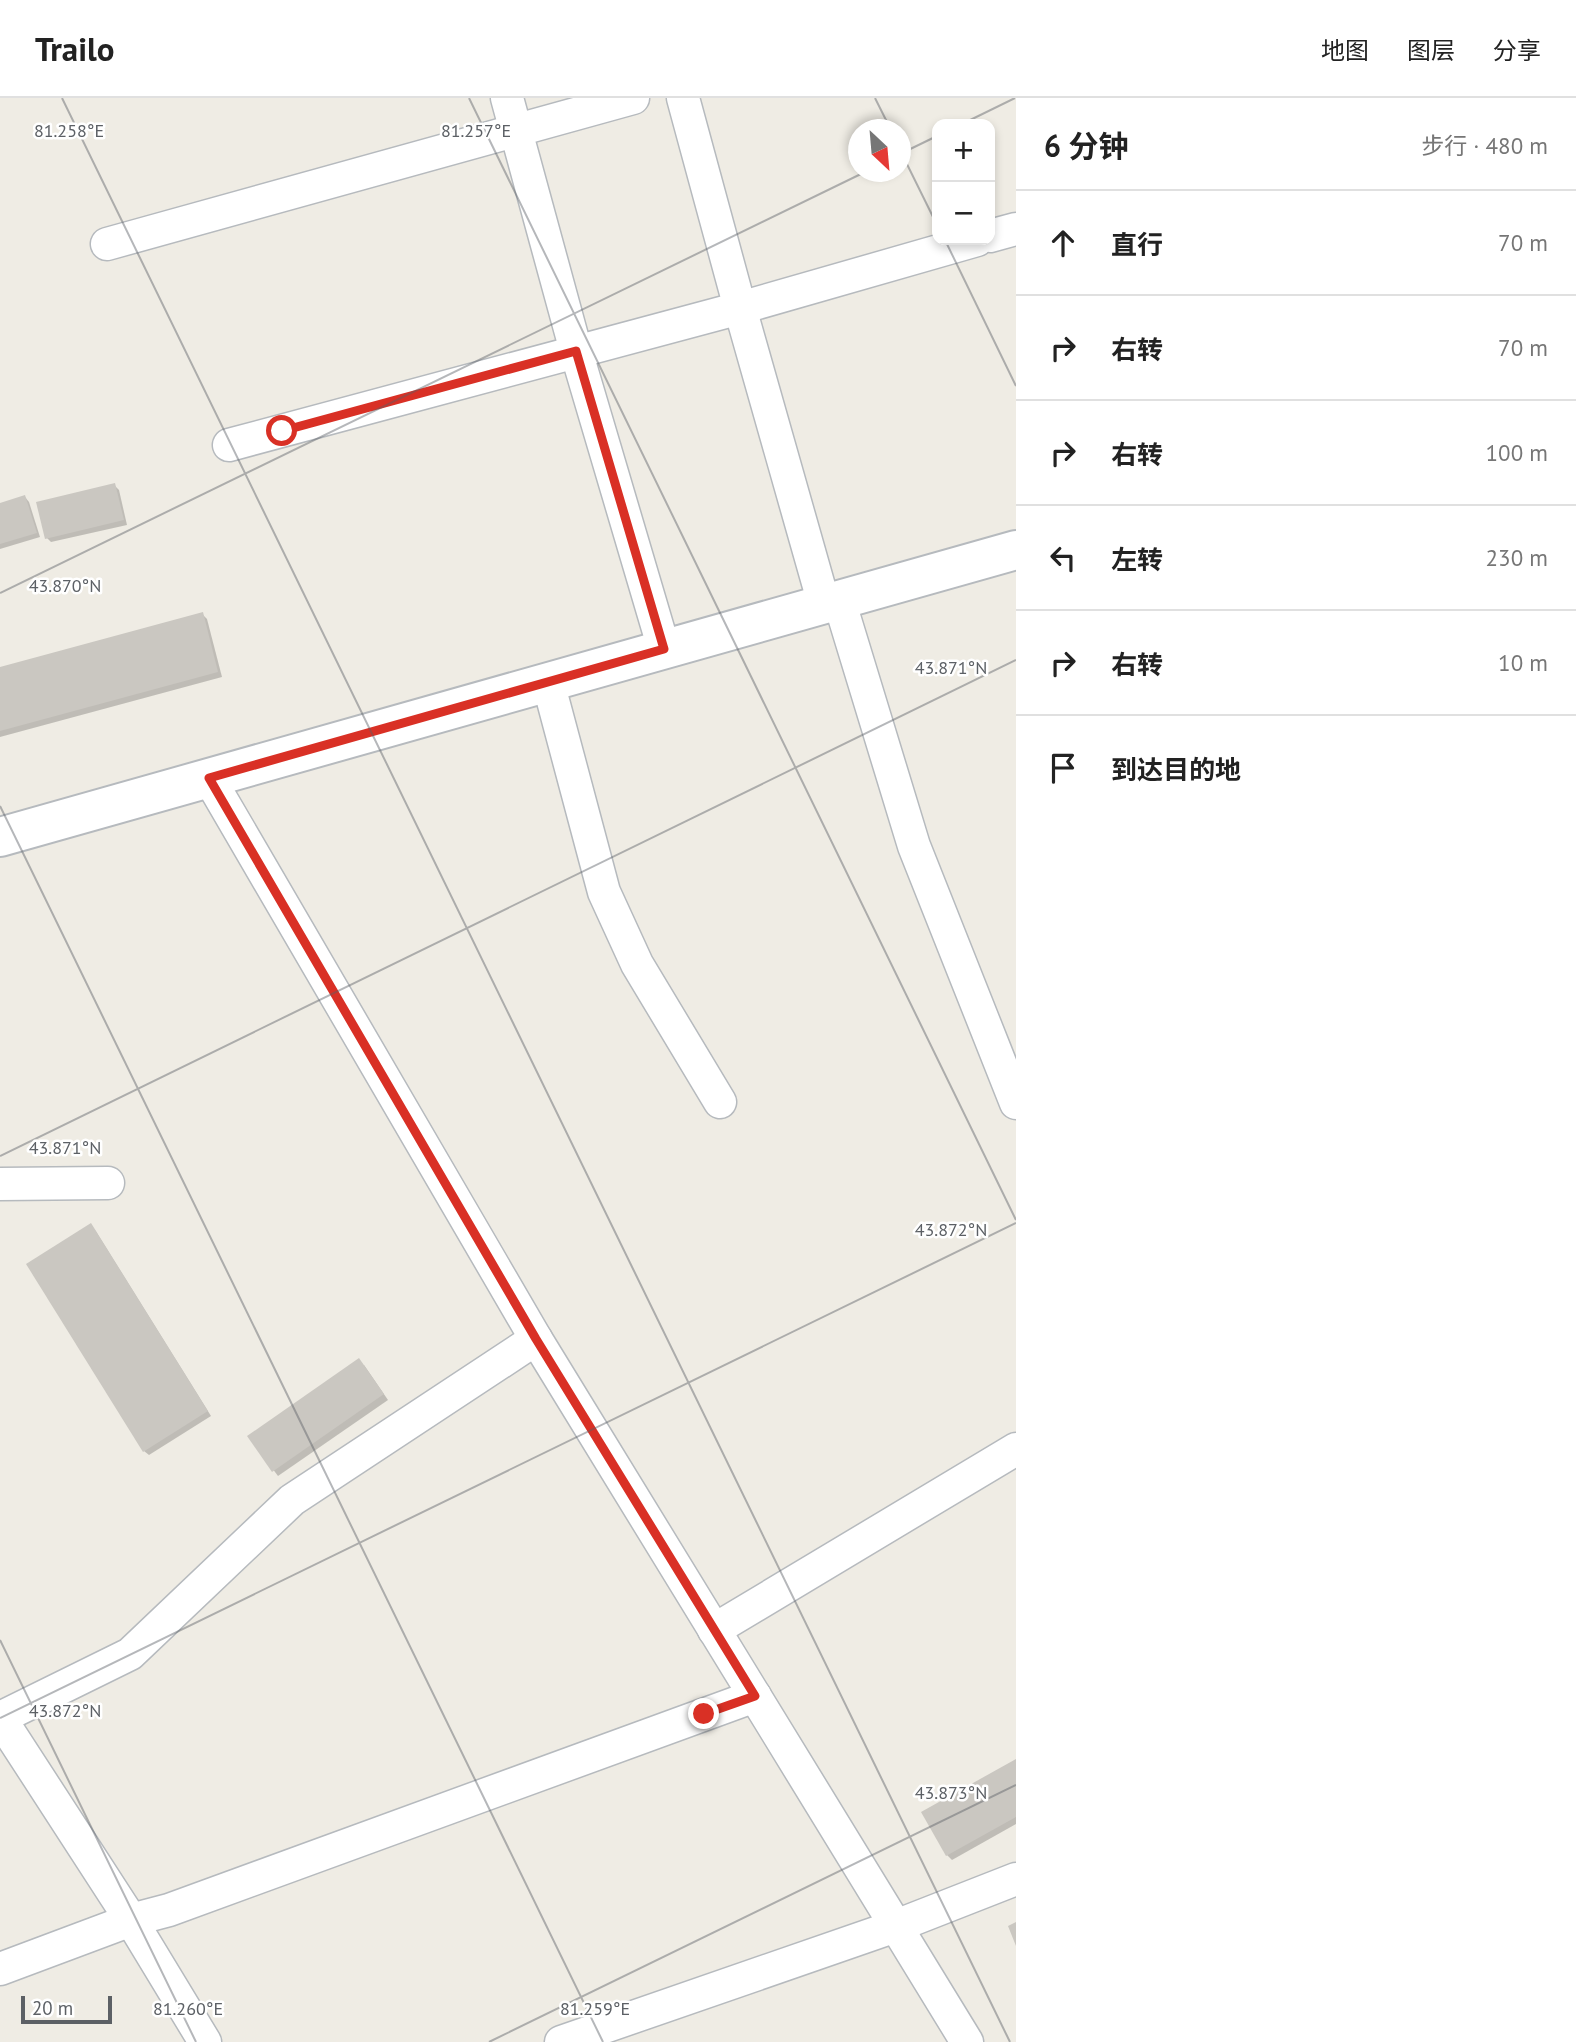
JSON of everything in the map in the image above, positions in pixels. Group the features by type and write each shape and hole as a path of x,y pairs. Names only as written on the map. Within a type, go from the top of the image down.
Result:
{"street":[{"path":"506,98 576,351 664,649"},
{"path":"107,244 633,98"},
{"path":"683,98 740,308 832,602 914,846 1013,1086"},
{"path":"995,235 1016,229"},
{"path":"229,445 740,308 960,245"},
{"path":"0,837 1016,550"},
{"path":"548,682 604,892 637,964 720,1102"},
{"path":"209,778 536,1339 967,2042"},
{"path":"0,1184 108,1183"},
{"path":"205,2042 131,1920 11,1756 0,1718 130,1654 292,1500 536,1339"},
{"path":"715,1630 1016,1449"},
{"path":"0,1969 755,1696"},
{"path":"561,2042 897,1926 1016,1879"}],"building":[{"path":"115,483 124,520 45,539 36,502"},
{"path":"25,495 37,533 0,544 0,503"},
{"path":"203,612 218,672 0,731 0,667"},
{"path":"91,1223 208,1411 143,1452 26,1264"},
{"path":"359,1358 384,1394 272,1472 247,1436"},
{"path":"1016,1759 1016,1817 946,1856 921,1812"},
{"path":"1016,1922 1016,1946 1008,1926"}],"route":[{"path":"282,431 576,351 664,649 209,778 536,1339 755,1696 704,1714"}]}
